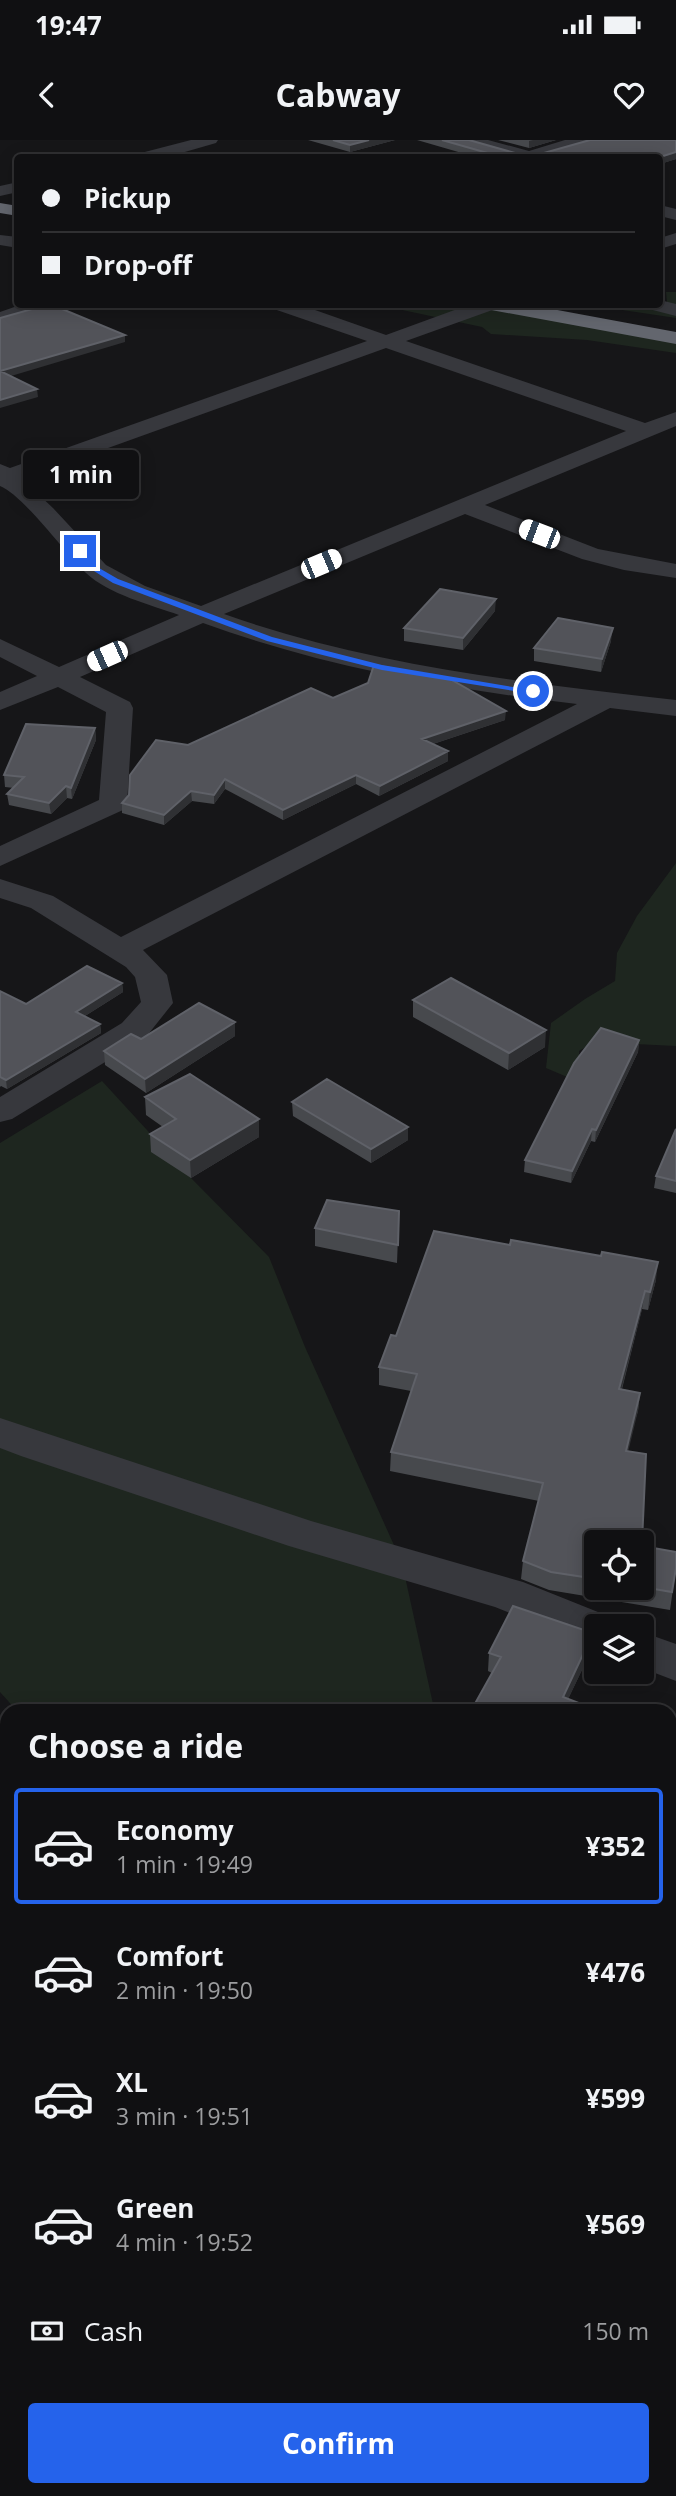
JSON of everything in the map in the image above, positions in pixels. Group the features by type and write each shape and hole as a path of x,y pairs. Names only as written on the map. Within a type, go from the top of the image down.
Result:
{"highway":[{"path":"519,308 676,327"},
{"path":"559,308 676,338"}],"street":[{"path":"158,154 210,140"},
{"path":"470,140 516,154"},
{"path":"536,154 582,140"},
{"path":"15,308 23,311"},
{"path":"0,318 32,308"},
{"path":"289,308 644,430"},
{"path":"2,476 480,308"},
{"path":"0,702 203,614 676,418"},
{"path":"2,476 45,513 97,570 136,590 270,639 382,667 485,685 676,708"},
{"path":"463,505 590,554 624,564 676,571"},
{"path":"0,647 120,708 113,804 0,857"},
{"path":"120,950 605,700"},
{"path":"0,888 42,902 137,960 151,975 157,1003 134,1030 0,1112"},
{"path":"0,1432 304,1535 508,1594 584,1625"},
{"path":"654,1654 676,1663"}],"shaded area":[{"path":"666,292 676,292 676,318 609,308 663,308 663,303 667,302"},
{"path":"393,308 487,308 676,341 676,353 587,340 491,334 482,327"},
{"path":"676,863 676,1046 635,1044 606,1035 579,1051 579,1082 546,1068 551,1023 615,981 617,953 637,916"},
{"path":"102,1081 191,1178 269,1257 305,1347 402,1563 433,1704 11,1704 0,1692 0,1143"}],"building":[{"path":"333,140 369,140 350,145"},
{"path":"442,140 469,140 515,153 544,153 590,140 676,140 676,152 663,156 663,154 491,154"},
{"path":"36,308 60,308 125,335 0,371 0,318"},
{"path":"0,371 37,389 0,400"},
{"path":"440,589 496,599 463,638 404,628"},
{"path":"558,618 613,628 602,659 534,648"},
{"path":"374,665 450,679 506,711 422,739 448,751 380,786 356,775 283,810 225,779 214,795 191,791 164,815 122,803 129,795 130,775 156,740 188,745 311,688 333,698 368,683"},
{"path":"26,724 95,728 71,788 66,786 49,803 7,794 24,777 4,775"},
{"path":"87,966 122,983 76,1012 100,1024 6,1080 0,1077 0,991 26,1004"},
{"path":"451,978 546,1030 509,1053 413,1000"},
{"path":"199,1003 235,1022 145,1079 104,1051 131,1034 141,1039"},
{"path":"601,1028 639,1040 596,1130 592,1129 572,1171 525,1160 574,1063"},
{"path":"190,1074 259,1119 190,1160 150,1134 176,1119 145,1097"},
{"path":"327,1079 408,1127 371,1149 292,1102"},
{"path":"676,1129 676,1181 656,1176"},
{"path":"327,1200 399,1211 398,1245 315,1228"},
{"path":"434,1231 510,1245 511,1240 601,1256 602,1252 658,1262 650,1292 645,1291 619,1389 640,1393 626,1451 646,1454 643,1530 584,1530 584,1577 551,1572 523,1561 543,1483 391,1452 417,1374 379,1367 391,1335 396,1336"},
{"path":"654,1548 676,1552 672,1592 654,1589"},
{"path":"513,1606 584,1630 584,1652 563,1697 581,1704 475,1704 501,1657 489,1653"}],"route":[{"path":"80,551 97,570 116,581 270,639 382,667 533,691"}]}
